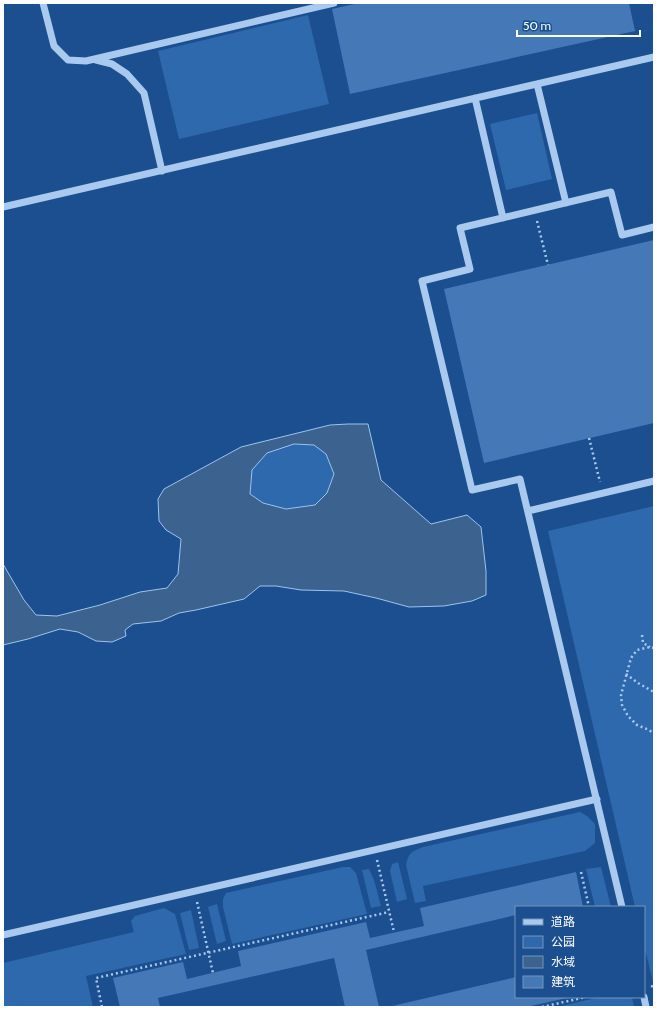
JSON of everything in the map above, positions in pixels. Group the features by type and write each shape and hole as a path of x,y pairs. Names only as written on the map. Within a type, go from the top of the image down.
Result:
{"lane":[{"path":"43,3 54,46 68,60 86,61 334,3"},
{"path":"3,207 654,57"},
{"path":"94,60 112,64 127,74 144,93 162,171"},
{"path":"537,84 566,203"},
{"path":"475,98 503,218"},
{"path":"622,906 520,478 472,490 422,280 470,269 460,228 611,192 622,235 654,227"},
{"path":"528,511 654,481"},
{"path":"3,935 597,799"}],"path":[{"path":"534,210 548,265"},
{"path":"589,438 602,494"},
{"path":"642,635 642,643 654,648"},
{"path":"650,647 637,650 631,658 621,695 622,706 628,716 637,725 654,734"},
{"path":"626,674 638,684 654,692"},
{"path":"375,850 394,932"},
{"path":"581,872 589,906"},
{"path":"195,891 213,973"},
{"path":"102,1007 96,978 389,912"},
{"path":"542,1007 582,998"}],"green space":[{"path":"308,15 329,104 179,139 158,51"},
{"path":"537,113 552,179 506,190 490,124"},
{"path":"294,444 314,445 327,454 334,474 327,493 315,505 287,509 263,503 250,494 252,470 267,453"},
{"path":"654,506 654,983 645,949 645,906 635,906 548,531"},
{"path":"580,812 587,816 595,824 595,843 585,851 423,886 426,901 415,903 406,865 408,857 413,851 423,847"},
{"path":"398,862 407,899 397,902 390,871 392,864"},
{"path":"343,867 350,867 356,873 367,914 232,944 223,907 223,899 226,893"},
{"path":"601,867 611,906 595,906 586,869"},
{"path":"369,869 374,880 381,906 371,908 362,870"},
{"path":"217,904 226,941 217,944 208,907"},
{"path":"164,908 175,914 186,954 86,976 93,1007 3,1007 3,963 134,932 131,921 135,916"},
{"path":"191,910 199,948 189,950 180,913"},
{"path":"596,998 632,998 634,1007 557,1007"}],"water":[{"path":"368,424 381,480 431,524 467,515 481,527 486,571 486,595 472,601 444,606 409,607 344,591 301,590 276,586 260,586 244,599 179,613 161,621 133,624 125,630 126,636 112,642 96,641 78,632 60,629 3,645 3,564 24,600 36,615 57,616 100,605 140,592 167,588 178,574 181,539 166,530 159,521 158,499 164,489 241,447 330,425","holes":["294,444 314,445 326,454 334,474 327,493 315,505 286,509 263,503 250,494 252,470 267,453"]}],"building":[{"path":"359,3 629,3 635,31 350,94 332,9"},
{"path":"654,240 654,423 484,463 444,289"},
{"path":"576,872 583,906 515,906 515,915 366,950 379,1007 345,1007 334,958 158,998 160,1007 120,1007 113,978 183,962 187,979 241,966 238,951 366,922 370,938 424,926 420,908"},
{"path":"515,977 515,998 567,998 526,1007 388,1007"}]}
